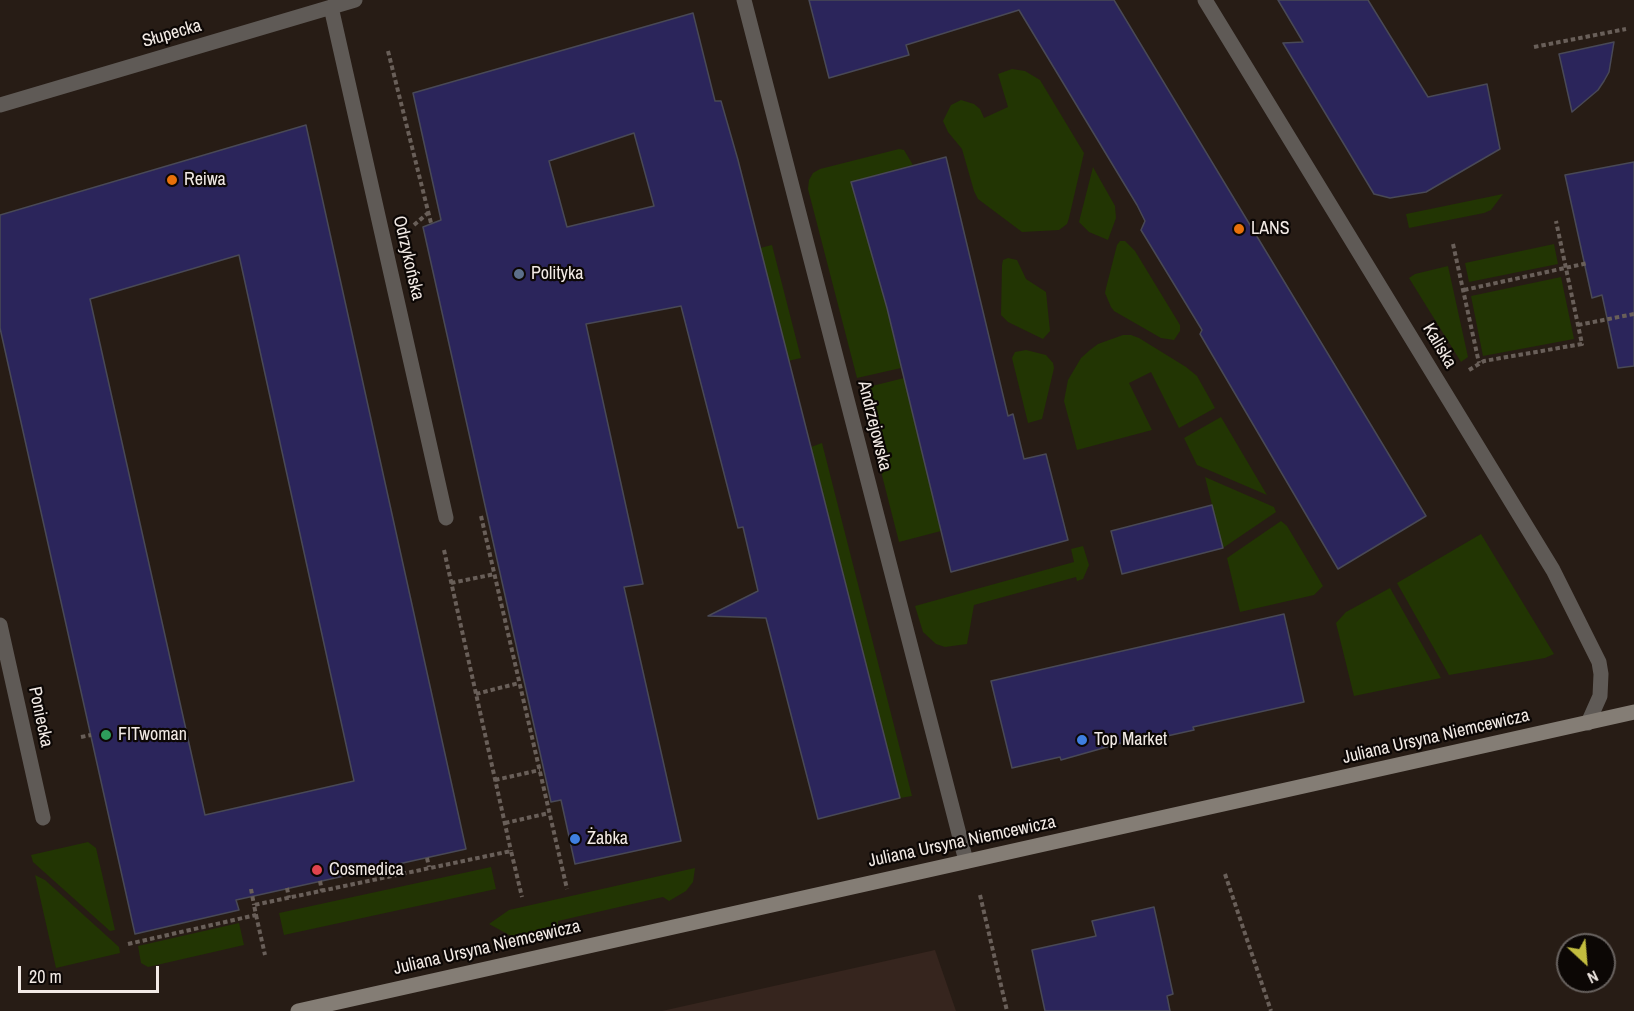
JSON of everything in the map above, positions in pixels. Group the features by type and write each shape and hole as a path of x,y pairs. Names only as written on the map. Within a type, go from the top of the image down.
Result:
{"main road":[{"name":"Juliana Ursyna Niemcewicza","path":"298,1011 1634,712"}],"street":[{"name":"Słupecka","path":"0,105 355,0"},
{"name":"Andrzejowska","path":"744,0 966,861"},
{"name":"Kaliska","path":"1205,0 1554,570 1599,662 1600,696 1588,723"},
{"name":"Odrzykońska","path":"332,7 446,518"},
{"name":"Poniecka","path":"0,625 43,818"}],"path":[{"path":"1534,47 1626,29"},
{"path":"387,51 431,224"},
{"path":"417,236 414,225 428,213"},
{"path":"1461,375 1479,363 1582,344 1556,221"},
{"path":"1453,244 1479,363"},
{"path":"1464,290 1588,263"},
{"path":"1578,326 1634,314"},
{"path":"480,510 567,889"},
{"path":"442,543 522,897"},
{"path":"451,583 495,574"},
{"path":"476,694 519,683"},
{"path":"81,737 91,735"},
{"path":"495,780 540,770"},
{"path":"505,823 549,813"},
{"path":"254,905 512,851"},
{"path":"427,858 429,867"},
{"path":"1225,874 1272,1011"},
{"path":"320,881 322,891"},
{"path":"287,888 290,898"},
{"path":"251,889 265,955"},
{"path":"980,895 1008,1011"},
{"path":"128,944 256,915"},
{"path":"160,927 162,935"}],"shaded area":[{"path":"935,950 956,1011 662,1011"}],"green space":[{"path":"1012,69 1025,71 1040,80 1084,153 1069,218 1067,224 1059,230 1022,232 978,199 962,149 948,132 943,121 951,105 961,100 974,104 980,109 984,118 1008,107 998,74"},
{"path":"899,149 904,150 913,165 851,182 887,308 901,368 857,378 808,189 809,180 813,173 820,169"},
{"path":"1093,167 1115,206 1116,218 1108,240 1089,232 1079,222"},
{"path":"1503,194 1491,210 1484,213 1409,228 1406,214"},
{"path":"1120,241 1125,241 1135,251 1180,325 1180,331 1174,340 1161,338 1114,311 1111,307 1105,293"},
{"path":"1554,244 1558,264 1469,282 1465,263"},
{"path":"772,245 801,358 788,361 760,248"},
{"path":"1008,258 1017,260 1026,279 1046,292 1050,331 1043,339 1008,322 1001,315 1002,265 1003,260"},
{"path":"1448,266 1468,357 1461,362 1409,278 1415,274"},
{"path":"1561,277 1574,339 1483,356 1471,296"},
{"path":"1123,335 1139,338 1186,367 1197,376 1215,408 1179,428 1151,372 1129,383 1152,430 1077,450 1064,401 1068,380 1081,358 1090,350 1098,344"},
{"path":"1026,350 1046,355 1054,368 1042,419 1028,423 1012,358 1015,352"},
{"path":"904,378 941,531 899,542 860,389"},
{"path":"1221,417 1267,495 1197,465 1184,438"},
{"path":"822,443 912,796 900,798 811,447"},
{"path":"1205,477 1274,507 1276,512 1223,548"},
{"path":"1281,521 1287,526 1323,586 1314,595 1240,612 1227,558"},
{"path":"1481,534 1554,654 1545,658 1449,675 1397,583"},
{"path":"1083,546 1089,565 1083,579 1077,581 1076,577 974,605 967,644 945,647 936,644 923,632 915,606 1074,562 1071,549"},
{"path":"1390,588 1441,678 1354,696 1336,623 1346,612"},
{"path":"88,842 96,848 115,930 110,931 33,862 31,855"},
{"path":"491,867 496,889 284,935 279,913"},
{"path":"695,868 693,882 686,891 669,901 663,897 558,921 558,926 513,937 489,924 509,910"},
{"path":"35,875 45,880 119,947 120,953 56,968"},
{"path":"239,923 244,945 148,967 141,963 138,946"}],"building":[{"path":"809,0 1114,0 1426,516 1338,569 1200,334 1202,330 1141,230 1145,221 1137,205 1019,10 906,45 909,55 829,78"},
{"path":"1278,0 1368,0 1428,97 1487,84 1500,149 1426,192 1390,198 1374,194 1283,43 1303,42"},
{"path":"693,13 715,101 721,101 738,160 900,798 818,819 766,618 708,616 758,591 743,527 738,528 681,306 586,324 643,584 624,587 681,841 575,864 561,800 551,802 423,227 441,220 413,93","holes":["634,133 654,206 567,227 549,161"]},
{"path":"1614,42 1609,72 1604,81 1598,90 1572,112 1559,54"},
{"path":"306,125 466,849 236,900 239,910 135,934 0,328 0,215","holes":["239,255 354,781 205,815 90,299"]},
{"path":"946,157 1008,416 1013,414 1024,459 1046,454 1068,540 951,572 887,308 851,182"},
{"path":"1634,162 1634,366 1618,368 1602,295 1592,298 1565,175"},
{"path":"1212,505 1223,548 1122,574 1111,531"},
{"path":"1284,614 1304,702 1193,727 1194,730 1122,746 1121,743 1061,760 1060,757 1012,768 991,681"},
{"path":"1154,907 1173,994 1167,996 1170,1011 1045,1011 1032,950 1096,936 1092,921"}],"place":[{"name":"Reiwa","path":"172,180"},
{"name":"LANS","path":"1239,229"},
{"name":"Polityka","path":"519,274"},
{"name":"FITwoman","path":"106,735"},
{"name":"Top Market","path":"1082,740"},
{"name":"Żabka","path":"575,839"},
{"name":"Cosmedica","path":"317,870"}]}
